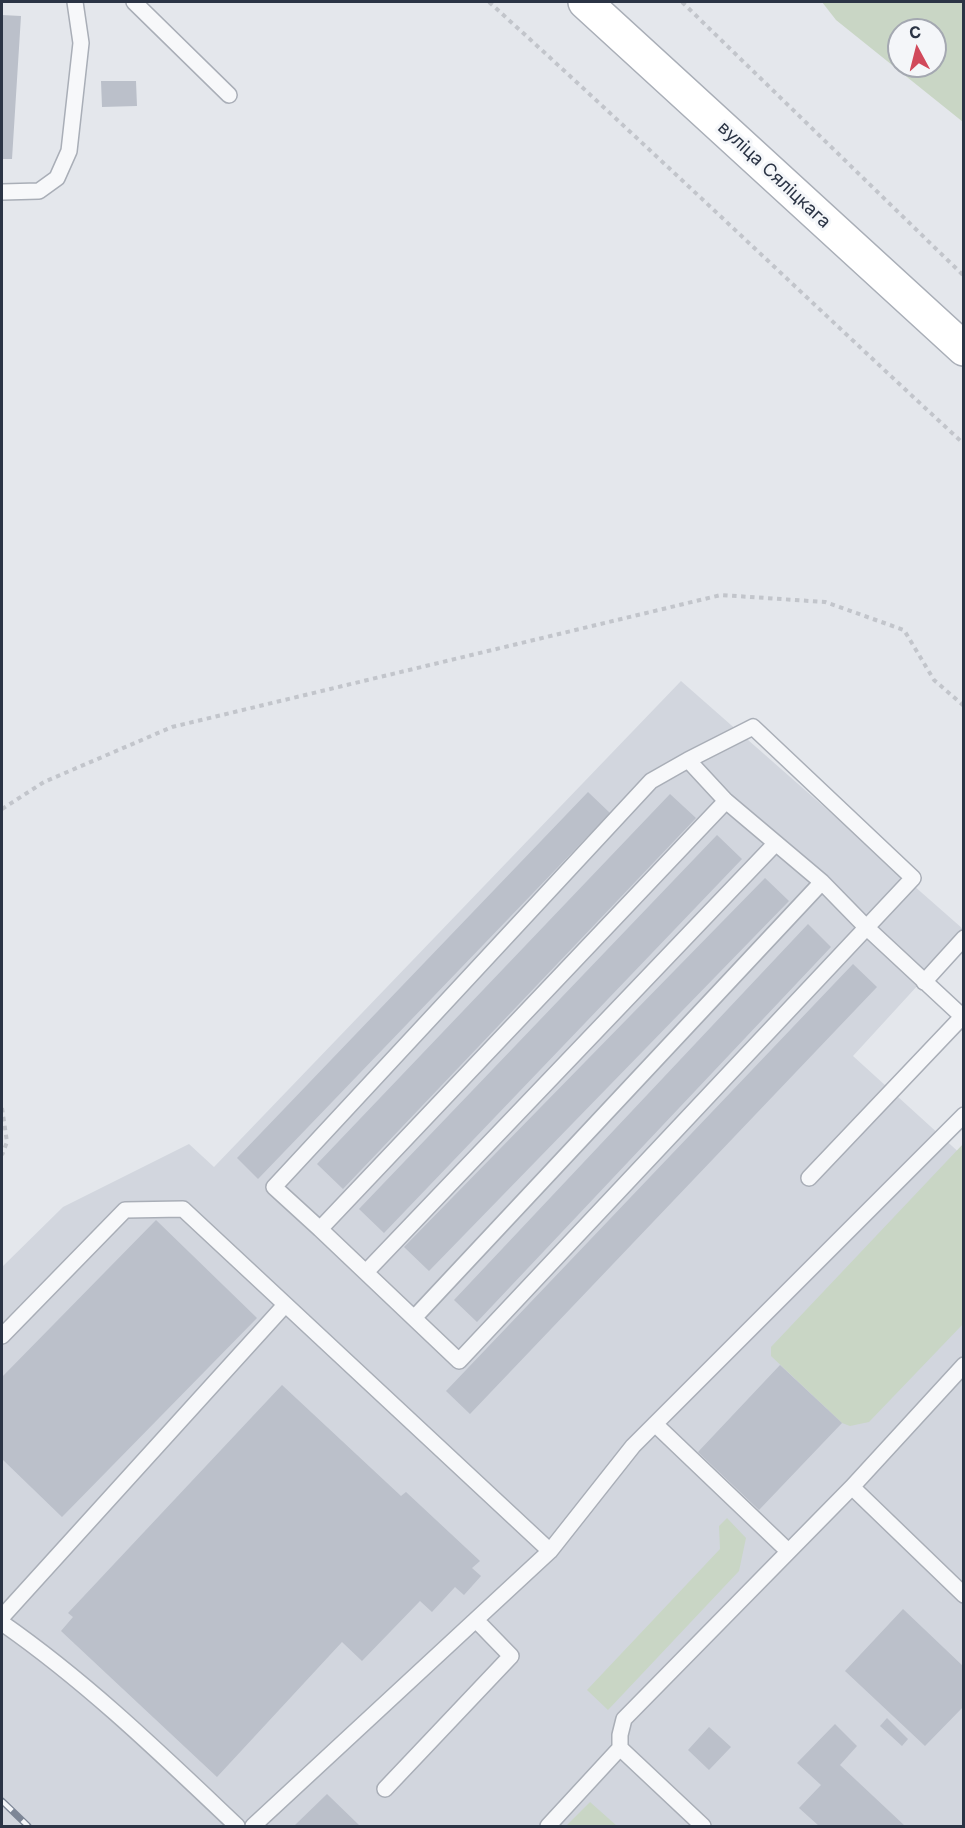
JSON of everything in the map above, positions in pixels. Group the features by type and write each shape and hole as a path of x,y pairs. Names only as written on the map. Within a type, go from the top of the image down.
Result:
{"main road":[{"name":"вуліца Сяліцкага","path":"585,2 963,350"}],"lane":[{"path":"2,192 39,191 57,178 69,151 81,43 75,2"},
{"path":"134,2 229,95"},
{"path":"753,727 913,878 865,926 459,1361 274,1187 651,781 753,727"},
{"path":"688,760 726,801 822,882 865,926 963,1018 809,1178"},
{"path":"320,1229 726,801"},
{"path":"366,1272 775,843"},
{"path":"414,1318 822,882"},
{"path":"924,982 963,938"},
{"path":"253,1827 550,1551 633,1446 963,1115"},
{"path":"2,1336 125,1210 183,1209 550,1551"},
{"path":"2,1617 285,1305"},
{"path":"548,1827 620,1748 624,1719 852,1487 963,1365"},
{"path":"655,1424 788,1551"},
{"path":"852,1487 963,1595"},
{"path":"385,1789 510,1656 476,1620"},
{"path":"2,1623 44,1653 125,1720 237,1827"},
{"path":"620,1748 703,1827"}],"path":[{"path":"489,2 603,105 963,444"},
{"path":"682,2 963,276"},
{"path":"2,809 44,782 172,727 721,595 825,602 904,630 934,680 963,706"},
{"path":"2,1108 7,1142 2,1155"}],"shaded area":[{"path":"681,681 963,929 963,936 853,1056 963,1156 963,1826 2,1826 2,1267 63,1207 189,1144 214,1167"}],"green space":[{"path":"822,2 963,2 963,122 908,78 947,78 947,18 887,18 887,61 836,20"},
{"path":"963,1144 963,1324 869,1422 850,1426 842,1423 771,1356 771,1347"},
{"path":"727,1518 746,1538 739,1571 608,1710 587,1690 720,1549 719,1526"},
{"path":"590,1802 617,1826 566,1826"}],"building":[{"path":"2,15 21,16 12,159 2,159"},
{"path":"101,81 136,81 137,106 102,107"},
{"path":"588,792 610,813 258,1179 237,1158"},
{"path":"670,794 696,818 343,1189 317,1164"},
{"path":"717,835 742,859 384,1233 359,1209"},
{"path":"765,878 789,901 429,1271 404,1247"},
{"path":"808,924 831,947 477,1322 454,1300"},
{"path":"853,964 877,987 470,1414 446,1391"},
{"path":"156,1220 257,1318 62,1517 2,1459 2,1377"},
{"path":"780,1365 842,1423 759,1510 698,1452"},
{"path":"282,1385 401,1496 406,1492 480,1561 472,1568 481,1576 464,1595 455,1587 432,1612 420,1601 362,1661 342,1642 217,1777 61,1631 73,1617 68,1613"},
{"path":"903,1609 964,1667 964,1706 925,1746 845,1671"},
{"path":"887,1718 908,1739 902,1746 880,1726"},
{"path":"835,1724 857,1746 840,1765 905,1826 819,1826 799,1808 821,1785 797,1763"},
{"path":"709,1727 731,1747 709,1770 688,1750"},
{"path":"327,1794 360,1826 294,1826"}],"railway":[{"path":"2,1801 28,1826"}]}
